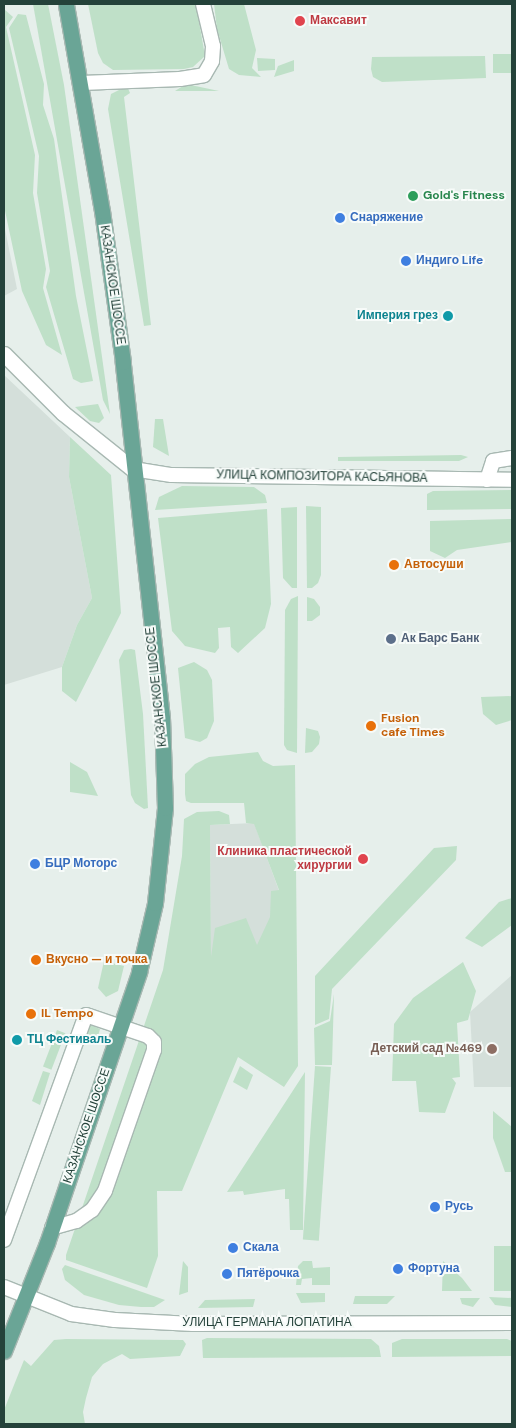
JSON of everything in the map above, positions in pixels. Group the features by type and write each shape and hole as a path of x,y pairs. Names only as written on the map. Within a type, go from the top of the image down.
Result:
{"main road":[{"name":"КАЗАНСКОЕ ШОССЕ","path":"4,1351 52,1228 122,1027 155,904 165,808 162,718 119,334 82,83 66,4"}],"street":[{"path":"82,83 180,79 204,75 212,61 213,46 204,4"},
{"path":"4,354 63,413 133,469"},
{"path":"487,480 493,461 512,458"},
{"name":"УЛИЦА КОМПОЗИТОРА КАСЬЯНОВА","path":"133,469 172,475 512,480"},
{"path":"4,1240 86,1015 148,1036 154,1042 154,1050 105,1191 92,1210 76,1221 52,1228"},
{"name":"УЛИЦА ГЕРМАНА ЛОПАТИНА","path":"4,1287 26,1298 71,1314 164,1323 512,1323"}],"shaded area":[{"path":"4,224 17,289 4,296"},
{"path":"4,375 70,437 69,477 92,598 77,625 62,667 4,685"},
{"path":"254,823 285,907 265,1005 211,995 210,825"},
{"name":"Детский сад №469","path":"512,975 512,1087 474,1087 470,1012"}],"green space":[{"path":"33,4 48,4 64,85 110,414 103,400"},
{"path":"88,4 196,4 205,56 193,67 184,69 113,70 103,63 98,53"},
{"path":"214,4 244,4 256,50 252,68 261,77 239,75 229,69 217,29"},
{"path":"4,9 13,17 6,27 35,155 33,193 46,269 43,288 62,355 46,345 22,291 4,206"},
{"path":"18,14 26,15 44,84 43,105 54,139 76,296 93,381 81,383 73,379 46,287 50,271 37,193 39,156 9,28"},
{"path":"493,54 512,54 512,73 493,73"},
{"path":"485,56 486,78 382,82 373,77 371,69 372,57"},
{"path":"257,58 275,59 275,70 258,71"},
{"path":"294,60 294,71 274,77 278,66"},
{"path":"186,84 219,91 175,91"},
{"path":"127,86 130,93 124,97 151,325 144,326 108,109 111,94"},
{"path":"98,404 104,418 99,423 90,421 75,407"},
{"path":"155,419 163,419 169,456 153,447"},
{"path":"70,437 111,475 121,613 76,702 62,691 62,667 77,625 92,598 69,477"},
{"path":"461,455 468,457 459,461 338,461 338,457"},
{"path":"182,486 254,487 265,495 267,503 155,510 159,497"},
{"path":"512,490 512,509 427,510 427,494 433,491"},
{"path":"306,506 321,507 321,575 318,583 312,588 307,588"},
{"path":"297,507 297,588 292,588 283,578 281,508"},
{"path":"267,509 271,604 265,628 238,653 231,647 230,627 218,628 219,648 215,653 185,646 172,631 158,518"},
{"path":"512,519 512,542 457,550 445,558 430,551 430,521"},
{"path":"298,596 297,753 287,750 284,745 285,610 291,599"},
{"path":"307,597 314,599 320,607 320,615 312,621 307,621"},
{"path":"124,650 135,650 143,714 148,808 144,809 135,803 131,795 119,660"},
{"path":"194,662 207,670 212,680 214,721 207,738 200,742 185,738 178,668"},
{"path":"512,696 512,720 496,725 483,714 481,697"},
{"path":"306,728 318,731 320,737 319,744 312,752 305,753"},
{"path":"258,752 263,761 273,766 295,765 298,1066 284,1087 238,1057 182,1191 157,1191 158,1256 147,1288 66,1260 66,1255 163,970 182,856 184,819 197,812 219,811 229,815 230,824 210,825 211,957 215,928 246,918 257,945 270,917 271,891 279,890 254,824 246,823 244,803 191,803 186,801 185,794 185,774 195,764 209,757"},
{"path":"70,762 87,772 98,796 70,792"},
{"path":"457,846 456,860 332,989 329,1019 315,1025 315,976 434,848"},
{"path":"512,898 512,925 482,947 465,938 499,902"},
{"path":"104,961 124,966 118,991 106,997 98,988"},
{"path":"463,962 476,991 468,1020 457,1023 460,1077 452,1078 456,1083 445,1113 419,1112 416,1081 392,1081 394,1024 413,998"},
{"path":"334,994 332,1065 315,1065 314,1028 330,1021"},
{"path":"91,1025 100,1029 96,1043 87,1039 85,1033"},
{"path":"57,1030 65,1033 51,1070 43,1066"},
{"path":"240,1066 253,1075 247,1090 233,1082"},
{"path":"315,1066 331,1067 319,1241 303,1240"},
{"path":"43,1071 50,1073 40,1105 32,1101"},
{"path":"305,1072 303,1230 290,1230 289,1199 285,1199 285,1189 244,1195 243,1191 227,1192"},
{"path":"493,1111 512,1127 512,1172 505,1172 493,1138"},
{"path":"494,1246 512,1246 512,1291 494,1291"},
{"path":"183,1261 188,1267 188,1292 179,1295"},
{"path":"303,1261 312,1261 313,1268 330,1267 330,1285 312,1285 312,1278 302,1279 301,1285 296,1285 298,1266"},
{"path":"443,1261 462,1278 472,1291 442,1291"},
{"path":"65,1265 165,1300 154,1307 141,1307 119,1305 84,1295 65,1280 62,1269"},
{"path":"296,1293 325,1293 325,1302 301,1303"},
{"path":"355,1296 395,1296 387,1304 353,1304"},
{"path":"489,1297 512,1298 512,1307 495,1305"},
{"path":"460,1298 480,1298 473,1307 462,1304"},
{"path":"255,1299 253,1307 198,1308 205,1300"},
{"path":"207,1338 371,1339 379,1346 381,1357 203,1358 202,1340"},
{"path":"402,1339 507,1339 512,1341 512,1356 392,1357 392,1343"},
{"path":"54,1340 183,1340 186,1344 180,1356 130,1359 122,1354 103,1364 92,1377 83,1412 85,1424 4,1424 4,1410 24,1360 31,1366"}],"place":[{"name":"Максавит","path":"300,21"},
{"name":"Gold's Fitness","path":"413,196"},
{"name":"Снаряжение","path":"340,218"},
{"name":"Индиго Life","path":"406,261"},
{"name":"Империя грез","path":"448,316"},
{"name":"Автосуши","path":"394,565"},
{"name":"Ак Барс Банк","path":"391,639"},
{"name":"Fusion cafe Times","path":"371,726"},
{"name":"Клиника пластической хирургии","path":"363,859"},
{"name":"БЦР Моторс","path":"35,864"},
{"name":"Вкусно — и точка","path":"36,960"},
{"name":"IL Tempo","path":"31,1014"},
{"name":"ТЦ Фестиваль","path":"17,1040"},
{"name":"Детский сад №469","path":"492,1049"},
{"name":"Русь","path":"435,1207"},
{"name":"Скала","path":"233,1248"},
{"name":"Фортуна","path":"398,1269"},
{"name":"Пятёрочка","path":"227,1274"}]}
